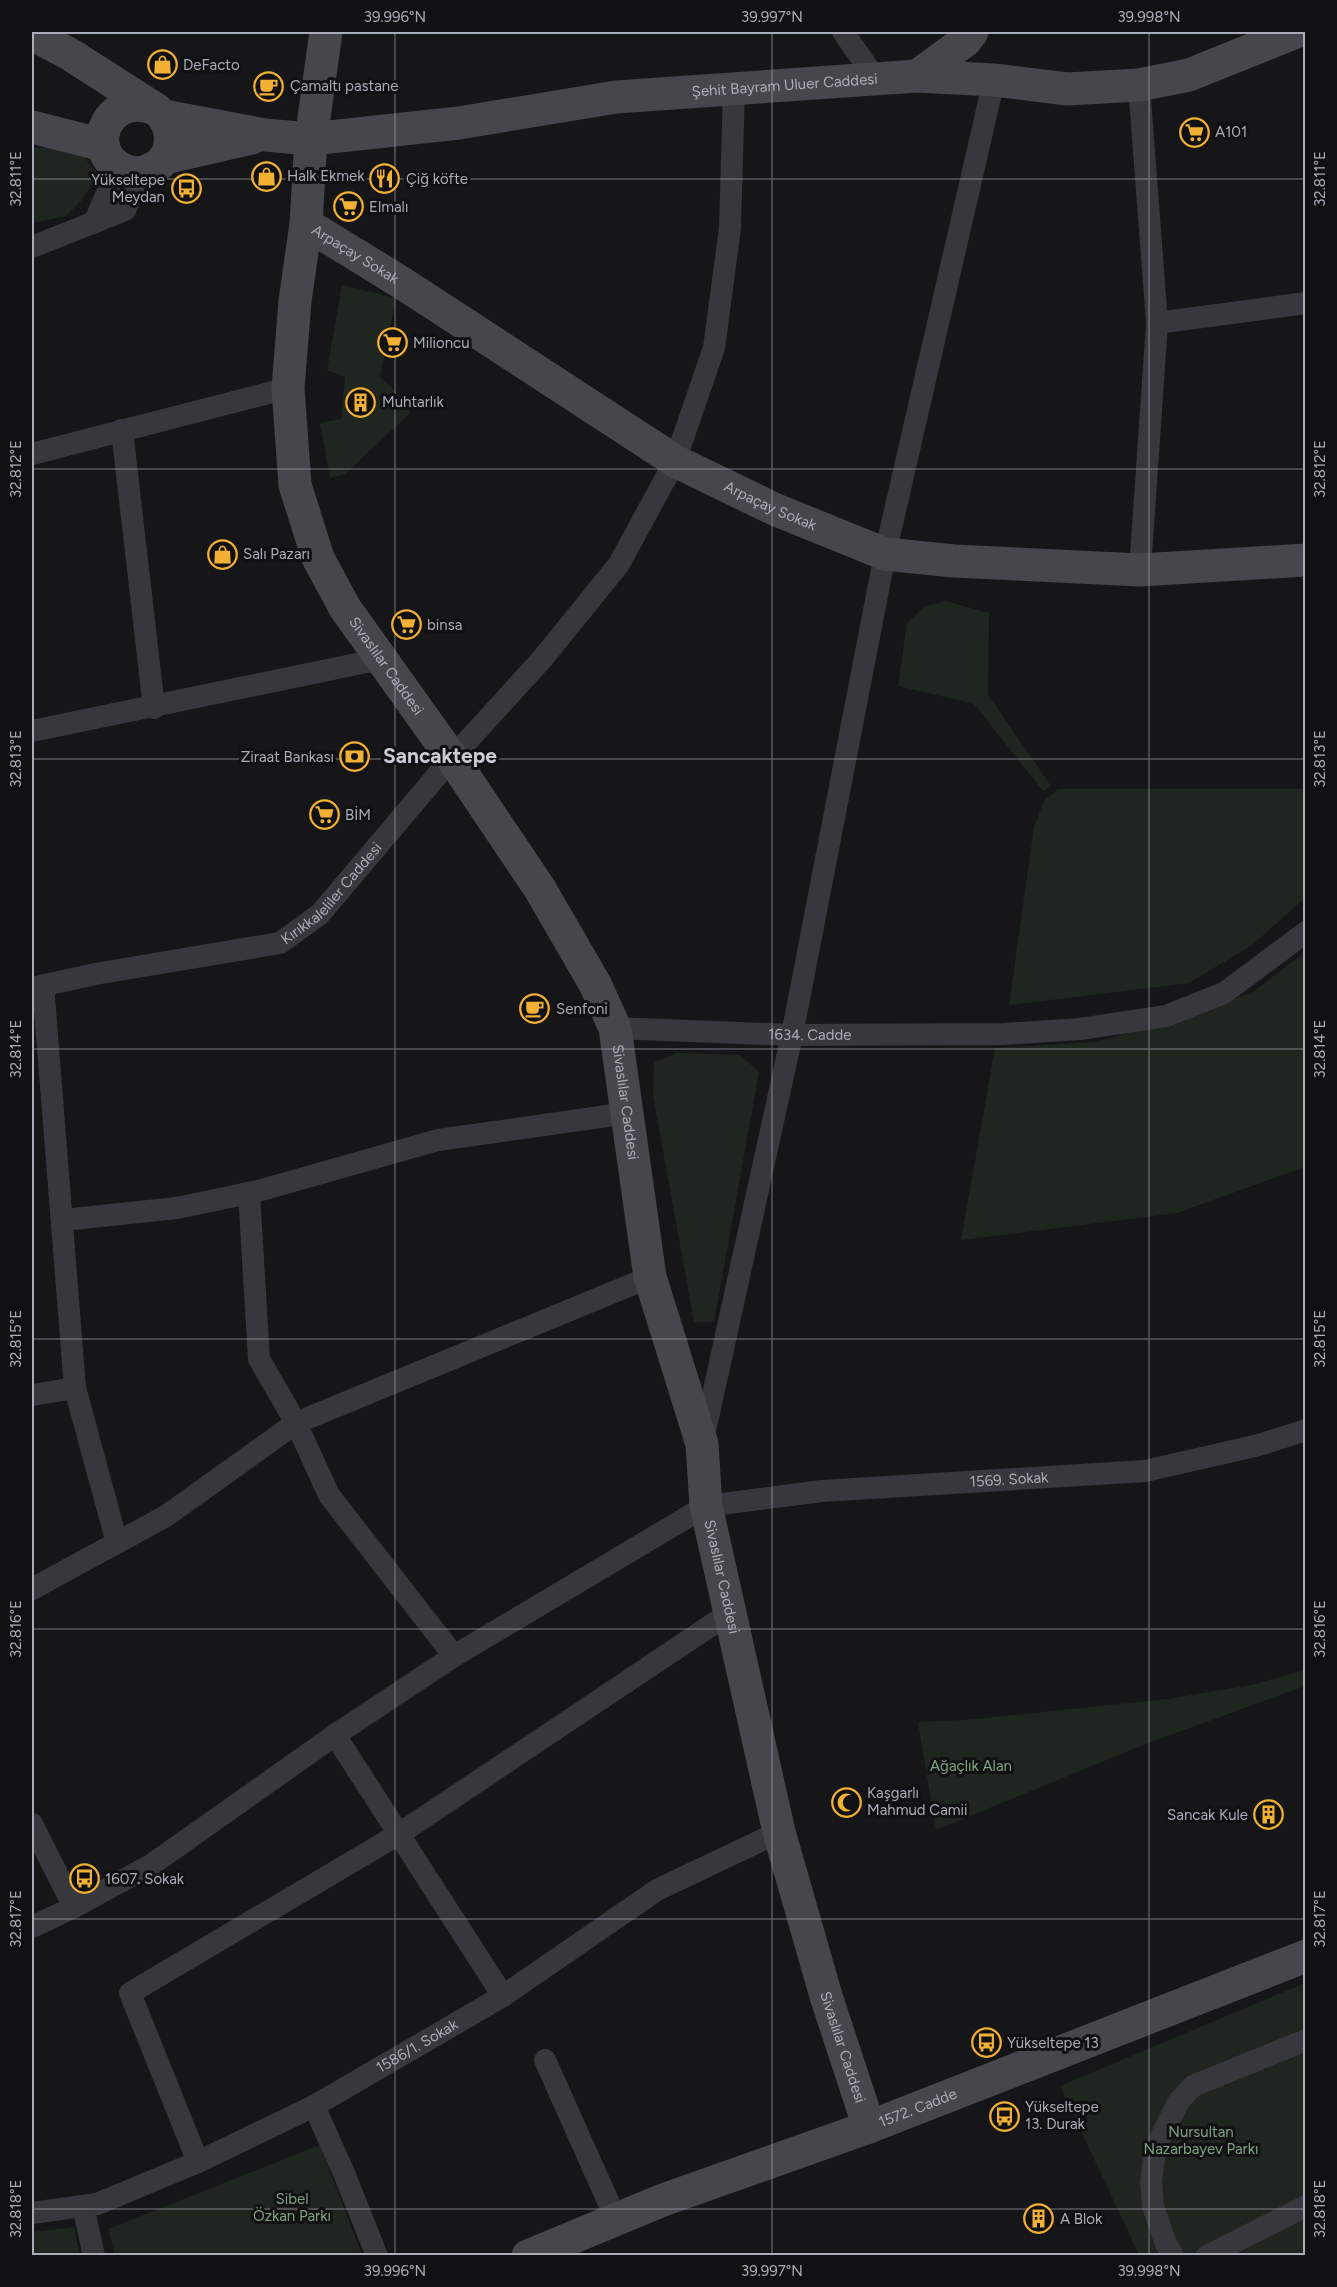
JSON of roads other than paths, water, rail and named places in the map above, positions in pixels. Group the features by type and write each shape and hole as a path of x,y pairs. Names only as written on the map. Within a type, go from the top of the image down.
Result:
{"main road":[{"name":"Sivaslılar Caddesi","path":"326,32 311,139 306,224 295,301 288,387 295,485 318,558 345,608 452,758 540,889 595,984 615,1028 650,1277 702,1444 706,1506 779,1832 826,1996 869,2127"},
{"path":"917,76 965,41 972,32"},
{"name":"Şehit Bayram Uluer Caddesi","path":"265,135 311,139 459,123 616,97 917,76 1067,89 1139,85 1189,75 1296,32"},
{"path":"32,34 71,55 160,113 169,126 170,148 126,145 35,128"},
{"path":"71,55 126,145"},
{"path":"126,145 128,105 138,104 160,113 265,135"},
{"path":"126,145 265,135"},
{"name":"Arpaçay Sokak","path":"306,224 402,283 675,461 774,509 885,554 954,561 1140,570 1305,560"},
{"name":"1572. Cadde","path":"528,2256 616,2219 869,2127 1305,1956"}],"street":[{"path":"843,32 876,79"},
{"path":"702,1444 792,1035 885,554 994,81"},
{"path":"1139,85 1157,322 1140,570"},
{"name":"Kırıkkaleliler Caddesi","path":"37,987 95,974 280,943 320,914 452,758 543,658 619,564 675,461 714,348 730,228 734,89"},
{"path":"32,247 94,223 126,145"},
{"path":"1157,322 1305,303"},
{"path":"32,454 288,387"},
{"path":"122,430 154,708"},
{"path":"32,731 154,708 381,659"},
{"name":"1634. Cadde","path":"615,1028 792,1035 1004,1034 1080,1029 1166,1016 1224,993 1305,932"},
{"path":"37,987 63,1220 75,1388 117,1543"},
{"path":"63,1220 177,1208 249,1193 438,1140 628,1113"},
{"path":"249,1193 259,1359 296,1423 329,1495 454,1656"},
{"path":"32,1589 166,1516 296,1423 650,1277"},
{"path":"32,1395 75,1388"},
{"name":"1569. Sokak","path":"706,1506 822,1491 1144,1471 1259,1445 1305,1430"},
{"path":"32,1927 151,1865 335,1735 454,1656 706,1506"},
{"path":"198,2162 130,1993 399,1834 731,1611"},
{"path":"335,1735 503,1996"},
{"path":"32,1824 74,1907"},
{"name":"1586/1. Sokak","path":"32,2213 97,2204 198,2162 314,2106 503,1996 657,1890 779,1832"},
{"path":"1173,2256 1166,2244 1153,2206 1151,2182 1155,2149 1179,2102 1193,2086 1305,2040"},
{"path":"545,2060 616,2219"},
{"path":"314,2106 377,2256"},
{"path":"83,2206 94,2256"},
{"path":"1207,2256 1305,2206"}],"place":[{"name":"DeFacto","path":"162,65"},
{"name":"Çamaltı pastane","path":"269,86"},
{"name":"A101","path":"1194,132"},
{"name":"Halk Ekmek","path":"266,176"},
{"name":"Çiğ köfte","path":"385,179"},
{"name":"Yükseltepe Meydan","path":"186,189"},
{"name":"Elmalı","path":"348,207"},
{"name":"Milioncu","path":"392,343"},
{"name":"Muhtarlık","path":"361,402"},
{"name":"Salı Pazarı","path":"222,554"},
{"name":"binsa","path":"406,625"},
{"name":"Ziraat Bankası","path":"355,757"},
{"name":"BİM","path":"324,815"},
{"name":"Senfoni","path":"535,1009"},
{"name":"Kaşgarlı Mahmud Camii","path":"846,1802"},
{"name":"Sancak Kule","path":"1269,1815"},
{"name":"1607. Sokak","path":"84,1879"},
{"name":"Yükseltepe 13","path":"986,2043"},
{"name":"Yükseltepe 13. Durak","path":"1004,2116"},
{"name":"A Blok","path":"1039,2219"}],"district":[{"name":"Sancaktepe","path":"440,756"}],"park label":[{"name":"Ağaçlık Alan","path":"971,1766"},
{"name":"Nursultan Nazarbayev Parkı","path":"1201,2140"},
{"name":"Sibel Özkan Parkı","path":"292,2208"}]}
